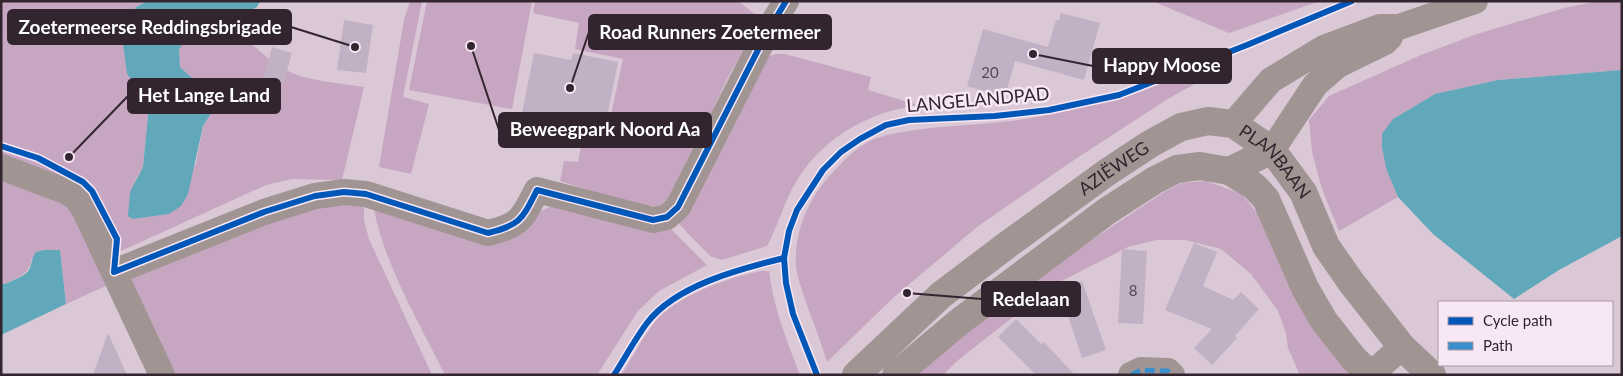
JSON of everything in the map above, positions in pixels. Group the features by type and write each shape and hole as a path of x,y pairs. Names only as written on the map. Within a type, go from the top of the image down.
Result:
{"street":[{"path":"114,272 264,212 315,196 344,192 366,194 488,233 507,228 523,218 537,190 653,220 667,217 678,207 763,40 786,1"},
{"path":"1233,124 1271,80 1324,48 1380,27 1399,27 1475,1"},
{"path":"1228,171 1272,150 1315,85 1338,65 1385,42 1399,27"},
{"name":"AZIËWEG","path":"861,370 941,295 1006,245 1106,173 1150,144 1181,127 1208,121 1233,124"},
{"name":"PLANBAAN","path":"1370,375 1354,359 1324,321 1305,288 1266,199 1254,186 1228,171 1233,124 1272,150 1303,192 1326,246 1402,347 1432,375"},
{"name":"AZIËWEG","path":"896,375 959,322 1099,216 1155,180 1177,169 1200,166 1228,171"},
{"path":"1,167 76,197 85,210 162,375"},
{"path":"1370,375 1402,347"},
{"path":"1131,375 1141,370 1168,371 1172,375"}],"shaded area":[{"path":"1,1 148,1 136,7 127,74 139,90 148,116 143,167 136,179 133,219 169,214 196,164 203,126 215,107 213,97 180,67 179,50 186,37 199,29 215,25 230,23 265,56 296,74 307,78 364,87 342,180 292,179 266,185 121,251 104,221 108,285 66,304 60,250 32,258 28,269 23,275 5,284 1,284"},
{"path":"410,1 422,1 403,97 429,104 411,174 379,167 404,20"},
{"path":"427,1 532,1 512,109 409,90"},
{"path":"535,1 738,1 761,19 726,81 677,188 660,205 643,208 560,181 564,161 578,162 583,136 607,140 623,59 575,49 579,23 533,13"},
{"path":"1152,1 1320,1 1229,33"},
{"path":"1599,1 1622,1 1622,70 1498,80 1435,94 1393,119 1387,171 1398,197 1339,231 1322,189 1312,152 1309,120 1329,96 1421,55 1477,34 1564,8"},
{"path":"785,54 871,77 868,90 918,105 898,109 862,122 829,143 815,156 792,189 767,246 722,260 710,256 678,223 767,57"},
{"path":"1194,70 1201,70 1209,76 1166,100 1068,164 977,227 893,298 827,362 802,290 796,265 796,252 801,226 811,202 826,180 855,150 873,139 899,133 1012,121 1052,114 1113,98"},
{"path":"1206,181 1242,194 1268,227 1349,375 1300,375 1288,348 1286,333 1278,311 1251,274 1221,249 1185,240 1156,240 1128,247 1054,285 957,361 943,375 914,375 939,352 1063,259 1164,192 1182,183"},
{"path":"321,204 364,205 364,220 369,239 432,375 172,375 126,276"},
{"path":"552,206 670,228 707,265 659,291 638,311 597,375 445,375 395,274 379,232 374,210 476,240"},
{"path":"760,271 769,271 777,311 800,375 621,375 654,323 675,304 718,283"}],"water":[{"path":"148,1 260,1 257,7 230,23 208,26 190,34 179,49 180,67 213,97 215,107 203,126 188,194 181,206 169,214 133,219 128,216 130,192 143,167 148,116 139,90 127,74 123,43 128,23 136,7"},
{"path":"1622,70 1622,236 1559,270 1514,299 1433,234 1398,197 1387,171 1382,148 1382,134 1393,119 1435,94 1498,80"},
{"path":"60,250 66,304 1,335 1,284 19,278 26,273 36,252"}],"building":[{"path":"1061,13 1100,23 1084,80 1015,61 1005,97 967,86 983,29 1048,47 1056,20 1059,20"},
{"path":"344,20 373,25 366,73 337,70"},
{"path":"272,47 292,53 283,84 264,78"},
{"path":"534,53 571,60 573,53 618,62 606,122 580,117 579,124 522,113"},
{"path":"1194,243 1217,252 1203,286 1233,300 1241,292 1259,309 1235,336 1237,338 1212,365 1194,348 1212,329 1165,310"},
{"path":"1122,249 1147,251 1143,324 1118,323"},
{"path":"1082,281 1106,350 1082,358 1059,289"},
{"path":"1016,319 1041,344 1044,342 1075,375 1036,375 998,337"},
{"path":"108,333 127,375 93,375"}],"marked path":[{"path":"1131,375 1141,370 1168,371 1172,375"}],"cycle path":[{"path":"1,146 38,158 83,182 92,191 117,239 114,272 264,212 315,196 344,192 366,194 488,233 514,224 524,214 537,190 653,220 667,217 678,207 763,40 786,1"},
{"name":"LANGELANDPAD","path":"817,375 793,314 786,283 784,258 789,231 797,210 823,170 841,152 886,125 909,120 995,116 1049,110 1119,95 1247,45 1352,1"},
{"path":"614,375 647,323 674,298 729,273 784,258"}],"place":[{"name":"Beweegpark Noord Aa","path":"471,46"},
{"name":"Zoetermeerse Reddingsbrigade","path":"355,47"},
{"name":"Happy Moose","path":"1033,54"},
{"name":"Road Runners Zoetermeer","path":"570,88"},
{"name":"Het Lange Land","path":"69,157"},
{"name":"Redelaan","path":"907,293"}]}
